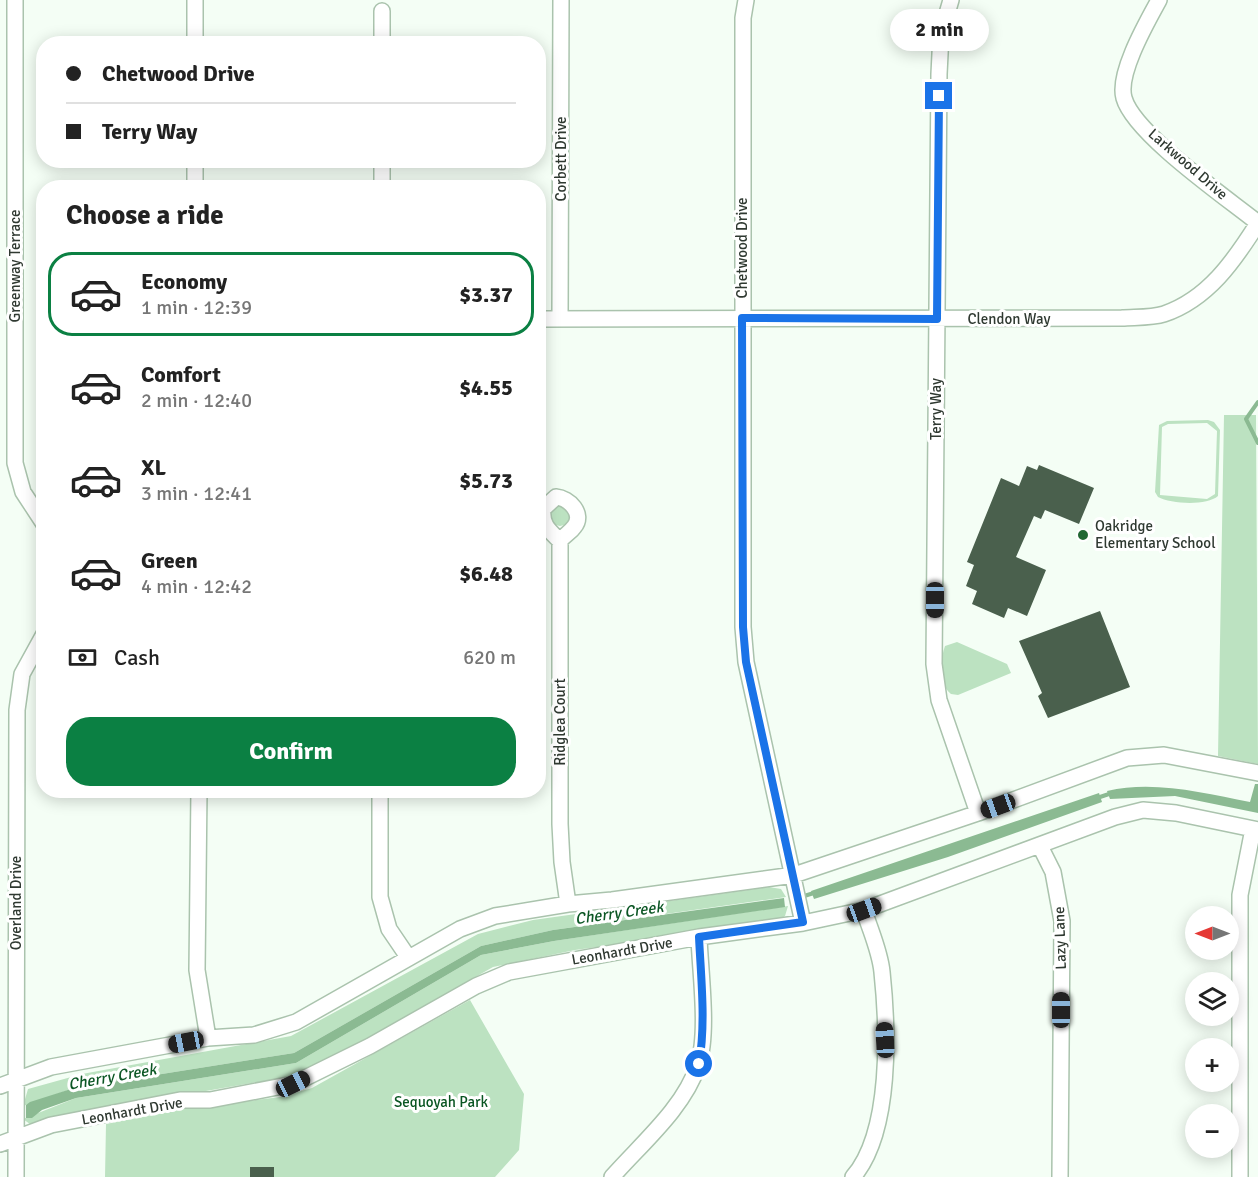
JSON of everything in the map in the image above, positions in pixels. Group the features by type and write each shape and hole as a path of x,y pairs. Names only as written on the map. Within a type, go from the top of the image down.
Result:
{"street":[{"name":"Greenway Terrace","path":"15,0 8,404 15,464 23,492 36,512"},
{"path":"195,0 195,36"},
{"name":"Corbett Drive","path":"560,318 561,0"},
{"name":"Chetwood Drive","path":"746,0 743,18 743,627 746,662 802,915"},
{"name":"Terry Way","path":"951,0 947,7 940,44 934,664 939,700 978,813"},
{"name":"Larkwood Drive","path":"1159,0 1135,45 1127,72 1124,98 1135,117 1162,145 1258,223"},
{"path":"382,11 382,36"},
{"name":"Clendon Way","path":"546,319 1122,318 1162,315 1209,290 1258,223"},
{"name":"Ridglea Court","path":"560,540 560,824 568,904"},
{"name":"Overland Drive","path":"16,1177 17,710 22,674 36,649"},
{"path":"0,1086 51,1067 208,1038 254,1035 296,1022 460,929 495,916 568,904 795,882 1127,758 1164,755 1257,773"},
{"path":"199,798 197,970 208,1038"},
{"path":"380,798 380,897 389,929 408,957"},
{"name":"Leonhardt Drive","path":"0,1144 16,1131 180,1100 210,1100 293,1084 370,1046 476,986 509,972 699,937 802,915 864,910 1115,817 1143,810 1176,813 1255,830"},
{"path":"1240,1177 1240,895 1255,830"},
{"name":"Lazy Lane","path":"1040,846 1053,872 1062,921 1060,1177"},
{"path":"853,1177 860,1168 876,1135 881,1116 885,1040 882,970 864,910"},
{"path":"612,1177 669,1113 688,1088 699,1064 702,1045 699,937"}],"green space":[{"path":"1224,415 1256,415 1258,764 1218,756"},
{"path":"1208,420 1214,422 1220,430 1218,496 1198,503 1171,501 1158,497 1155,492 1159,425 1167,421","holes":["1207,423 1217,431 1215,494 1207,499 1160,495 1162,427 1168,424"]},
{"path":"556,506 564,506 570,512 570,520 564,526 556,526 550,520 550,512"},
{"path":"957,642 1007,664 1011,673 958,695 951,694 944,685 942,658 945,646"},
{"path":"769,887 781,889 786,897 553,930 481,946 294,1053 74,1088 23,1106 28,1089 82,1074 291,1036 478,934 533,920"},
{"path":"788,906 785,916 775,923 575,950 493,967 321,1065 298,1075 120,1106 34,1127 23,1119 76,1098 296,1063 481,955 554,941"},
{"name":"Sequoyah Park","path":"470,1000 524,1094 519,1150 495,1177 105,1177 106,1124 183,1109 280,1097 312,1088"}],"shaded area":[{"path":"1255,784 1258,784 1258,813 1175,796 1110,799 1107,791 1161,787 1250,802"},
{"path":"1099,793 1102,802 948,857 814,899 811,891"},
{"path":"784,898 785,907 554,941 481,955 296,1063 76,1098 42,1110 32,1118 26,1118 26,1105 30,1102 74,1088 294,1053 481,946 553,930"}],"building":[{"path":"1039,465 1094,488 1079,524 1045,510 1041,519 1034,516 1016,557 1046,570 1027,616 1008,608 1004,618 972,604 977,591 966,586 974,565 967,562 1001,478 1019,486 1027,466 1037,470"},
{"path":"1100,611 1130,687 1048,718 1038,696 1042,693 1019,641"},
{"path":"250,1167 274,1167 274,1177 250,1177"}],"waterway":[{"path":"1258,402 1246,419 1258,443"},
{"name":"Cherry Creek","path":"1097,798 1112,793"},
{"name":"Cherry Creek","path":"801,897 817,892"}],"place":[{"name":"Oakridge Elementary School","path":"1083,535"}],"route":[{"path":"699,1064 702,1045 699,937 803,922 746,662 743,627 742,318 937,319 939,96"}]}
